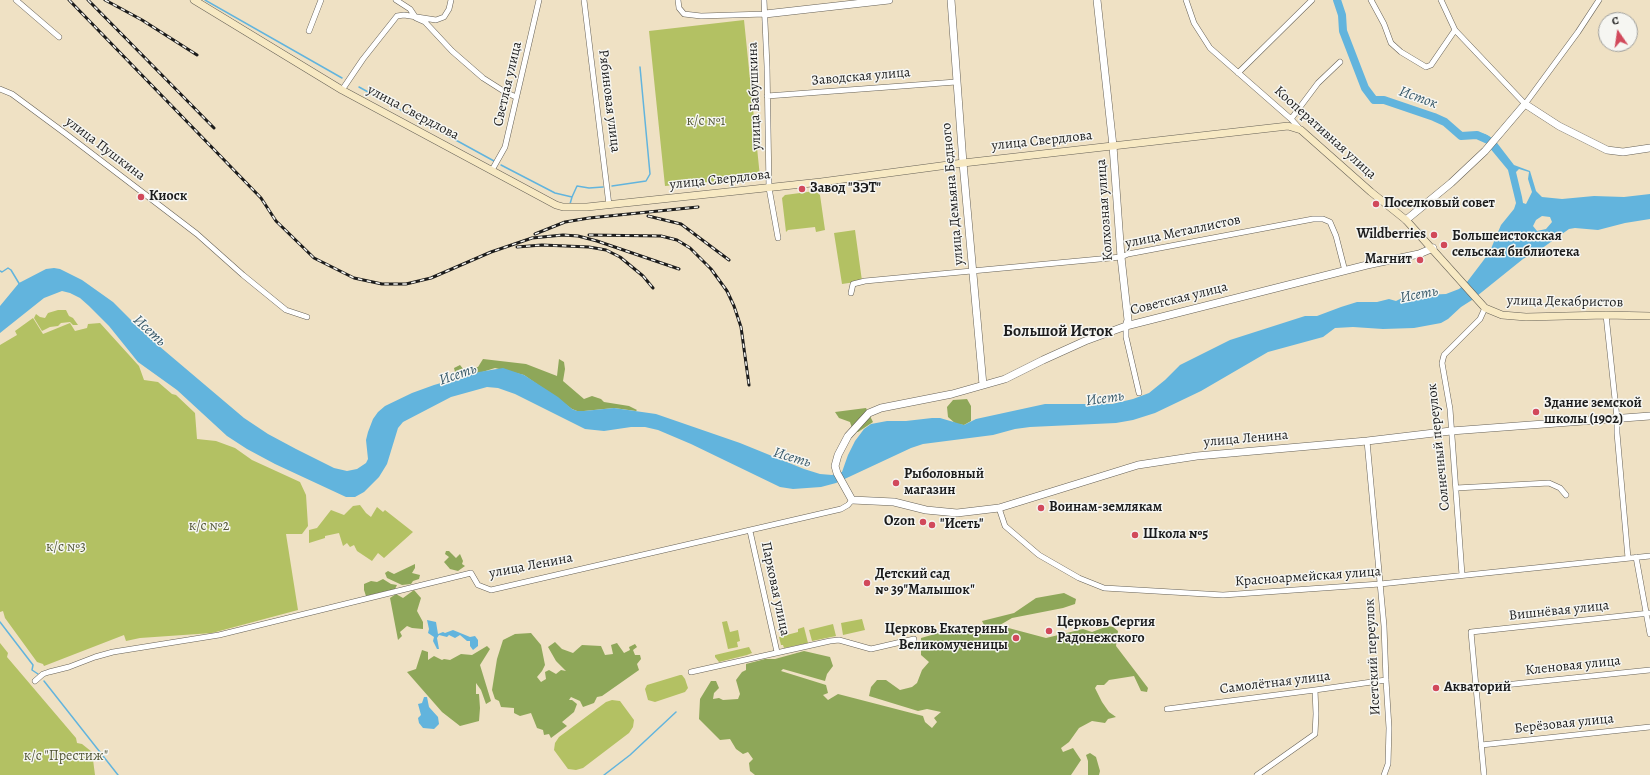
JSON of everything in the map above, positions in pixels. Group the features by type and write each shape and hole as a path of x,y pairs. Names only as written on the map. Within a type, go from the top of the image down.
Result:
{"main road":[{"name":"улица Свердлова","path":"194,0 342,90 556,205 573,208 769,188 963,163 1288,126 1301,130"},
{"name":"Кооперативная улица","path":"1301,130 1371,192 1406,220 1433,248 1483,306"},
{"name":"улица Декабристов","path":"1483,306 1502,315 1526,317 1606,315 1650,316"}],"street":[{"path":"16,0 59,37"},
{"path":"309,32 322,0"},
{"path":"396,0 410,9 416,18 425,22 452,51 483,78 516,97"},
{"path":"342,90 363,59 393,20 400,15 436,20 444,17 449,9 451,0"},
{"name":"Светлая улица","path":"492,170 505,147 539,0"},
{"name":"Рябиновая улица","path":"584,0 609,205"},
{"path":"678,0 679,8 684,14 701,16 765,14 890,0"},
{"name":"улица Бабушкина","path":"764,0 769,188 778,238"},
{"name":"улица Демьяна Бедного","path":"951,0 956,82 983,385"},
{"name":"Колхозная улица","path":"1096,0 1113,146 1121,257 1128,320 1126,326 1126,337 1139,393"},
{"name":"Кооперативная улица","path":"1186,0 1194,23 1200,35 1210,48 1292,119 1301,130"},
{"path":"1238,73 1312,0"},
{"path":"1370,0 1384,24 1391,43 1402,52 1426,67 1431,65 1454,30"},
{"path":"1440,0 1454,30 1525,104 1559,126 1607,150 1623,152 1650,148"},
{"path":"1406,220 1451,184 1485,151 1525,104 1578,32 1599,0"},
{"path":"1292,119 1318,84 1340,62"},
{"name":"Заводская улица","path":"767,96 956,82"},
{"name":"улица Пушкина","path":"0,89 12,94 156,202 197,234 243,275 286,310 307,318"},
{"name":"улица Металлистов","path":"851,293 853,284 865,281 1121,257 1128,254 1313,219 1323,219 1330,222 1333,227 1345,271"},
{"name":"Советская улица","path":"852,500 837,473 835,466 838,455 848,436 870,413 881,408 952,394 1005,379 1078,344 1126,326 1419,254 1433,248"},
{"name":"Солнечный переулок","path":"1462,575 1450,409 1442,363 1444,355 1480,319 1483,306"},
{"path":"1606,315 1617,418 1628,558"},
{"name":"улица Ленина","path":"35,681 43,674 48,672 69,667 113,652 219,635 471,573 478,585 491,590 841,509 848,505 852,500 894,502 926,510 957,513 1000,508 1138,465 1197,456 1367,441 1451,431 1650,416"},
{"name":"Исетский переулок","path":"1367,441 1384,626 1389,728 1388,764 1384,775"},
{"path":"1456,488 1549,483 1560,488 1566,495"},
{"name":"Красноармейская улица","path":"1000,508 1005,526 1039,555 1078,578 1104,588 1223,595 1380,584 1650,556"},
{"name":"Парковая улица","path":"750,531 777,652"},
{"path":"1636,557 1648,613 1650,634"},
{"name":"Вишнёвая улица","path":"1475,688 1471,632 1648,613"},
{"name":"Парковая улица","path":"691,672 830,641 839,640 871,649 914,639"},
{"name":"Кленовая улица","path":"1475,688 1650,670"},
{"name":"Самолётная улица","path":"1167,709 1386,680"},
{"path":"1475,688 1484,775"},
{"path":"1257,775 1315,734 1316,714 1314,690"},
{"name":"Берёзовая улица","path":"1481,745 1650,727"}],"green space":[{"name":"к/с №1","path":"744,20 760,177 665,186 649,31"},
{"path":"815,191 820,195 825,230 816,232 815,227 788,230 786,232 782,198 785,195"},
{"path":"855,230 862,281 842,284 834,233"},
{"path":"58,310 66,310 69,316 73,318 78,325 73,325 70,322 61,323 58,326 50,327 42,331 34,318 36,314 45,318 48,313"},
{"path":"33,318 43,334 70,323 75,331 87,328 88,324 100,323 139,366 144,380 158,382 172,394 176,395 195,413 197,439 216,441 235,448 252,460 300,482 306,495 308,526 302,534 286,534 298,610 212,633 140,638 126,641 124,635 44,666 43,664 37,662 5,618 3,611 0,612 0,345 17,335 15,331"},
{"path":"483,359 526,364 557,376 559,359 564,362 565,369 563,381 584,399 592,396 601,399 604,402 629,406 637,410 614,408 577,411 524,375 495,368 460,379 456,376 454,368 460,365 464,370 478,367"},
{"path":"967,399 971,406 971,421 964,425 956,424 948,417 947,407 953,400"},
{"path":"866,408 873,422 858,432 853,431 850,422 839,418 835,412"},
{"path":"360,505 371,517 377,507 383,512 385,510 413,532 384,558 378,553 372,561 357,551 354,545 350,547 347,543 343,546 339,533 325,536 325,538 309,543 309,530 317,528 331,510 344,515 353,506"},
{"path":"446,551 449,551 456,558 460,554 463,561 462,564 465,566 458,571 450,569 444,562 449,557 445,554"},
{"path":"415,564 415,568 412,573 420,575 419,579 413,581 411,584 402,585 387,578 385,573 388,571 394,574"},
{"path":"383,579 391,584 397,585 395,589 366,596 364,584 371,581 377,582"},
{"path":"414,590 421,598 417,611 423,622 423,629 407,626 400,632 402,636 398,640 390,598 396,594 403,598"},
{"path":"1064,593 1076,599 1075,604 1063,608 1012,618 1000,625 984,625 982,621 1014,613 1036,598"},
{"path":"862,619 865,630 843,635 841,623"},
{"path":"727,621 730,632 738,630 740,641 737,642 738,647 728,649 722,622"},
{"path":"833,624 836,636 812,641 809,630"},
{"path":"1001,626 1046,638 1083,629 1092,632 1108,626 1113,627 1118,631 1116,646 1148,688 1147,692 1141,691 1134,676 1109,680 1104,685 1097,685 1095,688 1102,702 1109,712 1116,717 1108,719 1105,723 1092,721 1079,728 1069,742 1061,748 1063,752 1073,748 1081,760 1071,775 755,775 750,771 749,763 753,759 748,752 743,754 736,749 730,739 720,740 699,719 700,699 711,681 716,681 719,688 714,693 713,699 738,699 740,694 736,680 742,672 746,670 746,664 765,659 775,659 804,651 830,657 833,666 827,674 825,681 783,669 781,671 826,685 828,693 823,695 828,700 838,694 923,716 925,722 932,728 937,722 934,718 941,712 927,709 918,711 869,696 871,687 877,680 886,680 900,690 912,687 917,683 922,670 929,662 921,655 921,638 942,632 970,631"},
{"path":"804,627 808,643 784,648 783,645 781,645 779,637 798,632 798,629"},
{"path":"531,633 541,645 545,665 537,677 541,682 546,679 545,672 549,670 556,674 561,670 566,671 556,661 548,647 555,642 562,649 573,653 582,645 601,646 605,655 613,654 611,645 617,643 624,653 630,650 629,647 635,644 637,647 633,650 635,655 640,655 641,659 637,664 639,670 602,696 597,697 594,703 583,707 580,701 571,697 569,700 572,700 577,704 574,712 562,722 567,726 551,738 549,734 544,735 543,730 537,728 531,713 520,716 514,713 514,708 501,707 499,701 495,699 492,690 497,659 503,640 515,634"},
{"name":"к/с \"Престиж\"","path":"0,643 8,653 7,657 76,738 77,743 82,744 92,752 95,775 0,775"},
{"path":"487,646 490,649 480,665 491,701 486,704 481,690 476,683 476,694 479,694 479,721 460,726 442,712 407,672 416,669 422,650 428,652 428,660 434,656 442,660 450,660 461,654 472,655"},
{"path":"749,647 752,653 747,655 719,662 715,657 715,655"},
{"path":"682,675 685,679 688,688 685,692 655,702 648,700 645,689 647,685"},
{"path":"612,700 620,701 634,720 633,727 629,733 583,768 576,770 568,769 554,750 555,743 559,737 606,702"},
{"path":"1090,753 1096,757 1100,771 1099,775 1088,775 1088,761 1086,755"}],"water":[{"path":"1479,133 1485,134 1494,139 1514,165 1530,171 1536,191 1542,197 1562,199 1594,196 1624,197 1650,194 1650,219 1625,223 1598,230 1575,228 1569,229 1541,249 1523,259 1441,323 1414,328 1335,328 1323,337 1268,352 1201,391 1155,413 1133,420 1116,423 1030,427 1015,429 993,435 923,444 911,448 836,483 821,487 793,489 780,487 691,444 658,430 645,427 631,427 604,431 585,429 515,394 498,388 487,387 451,397 403,422 398,428 387,464 379,477 364,492 355,497 346,497 275,464 227,436 177,390 138,362 109,326 80,298 70,293 62,291 44,298 0,333 0,306 19,283 46,269 60,269 82,280 113,302 146,335 244,418 268,434 296,449 334,468 347,471 357,469 366,463 368,459 366,440 368,432 373,419 385,406 412,393 434,385 479,372 503,368 524,375 577,411 614,408 656,414 740,443 804,469 820,474 832,475 842,472 855,441 864,429 871,424 887,421 940,418 964,425 976,419 1045,404 1112,404 1149,393 1180,365 1230,340 1305,316 1317,316 1357,302 1377,302 1389,299 1396,301 1404,297 1413,300 1425,295 1446,294 1459,289 1467,282 1490,251 1501,225 1514,209 1516,203 1508,170 1484,141 1477,135","holes":["1519,169 1529,172 1528,179 1532,192 1526,204 1523,203 1516,172","1542,216 1550,217 1552,222 1546,229 1537,231 1533,226 1536,220"]},
{"path":"427,620 436,622 438,634 453,630 470,637 475,636 478,640 478,646 473,650 470,646 470,641 467,641 460,635 455,638 449,635 447,637 439,635 437,638 439,649 437,649 433,641 434,637 428,633 429,629"},
{"path":"424,697 427,697 429,707 438,717 439,724 434,729 423,728 419,723 418,718 421,715 418,704 422,703"}],"waterway":[{"path":"205,0 342,78"},
{"name":"Исток","path":"1337,0 1342,15 1343,31 1365,88 1374,100 1384,100 1434,117 1445,122 1461,136 1477,135 1486,139"},
{"path":"612,186 646,181 650,174 640,67"},
{"path":"359,87 494,161"},
{"path":"501,165 555,193 572,197 570,204"},
{"path":"572,197 577,186 589,188 603,187"},
{"path":"0,271 2,272 8,268 11,270 20,285"},
{"path":"0,622 33,665 32,670 38,674"},
{"path":"44,681 118,775"},
{"path":"604,775 630,755 676,712"}],"railway":[{"path":"69,0 261,198 276,221 314,258 354,278 382,284 406,284 431,278 491,252 532,238 563,235 578,236 597,241 679,269"},
{"path":"88,0 214,128"},
{"path":"105,0 142,20 197,55"},
{"path":"535,234 565,222 589,218 698,207"},
{"path":"648,216 681,224 729,260"},
{"path":"589,235 661,236 677,240 690,248 711,269 727,291 734,306 741,327 749,385"},
{"path":"517,247 542,245 589,247 606,250 620,257 643,276 653,288"}],"place":[{"name":"Завод \"ЗЭТ\"","path":"802,189"},
{"name":"Киоск","path":"141,197"},
{"name":"Поселковый совет","path":"1376,204"},
{"name":"Wildberries","path":"1434,235"},
{"name":"Большеистокская сельская библиотека","path":"1444,245"},
{"name":"Магнит","path":"1420,260"},
{"name":"Здание земской школы (1902)","path":"1536,412"},
{"name":"Рыболовный магазин","path":"896,483"},
{"name":"Воинам-землякам","path":"1041,508"},
{"name":"Ozon","path":"923,522"},
{"name":"\"Исеть\"","path":"932,525"},
{"name":"Школа №5","path":"1135,535"},
{"name":"Детский сад № 39\"Малышок\"","path":"867,583"},
{"name":"Церковь Сергия Радонежского","path":"1049,631"},
{"name":"Церковь Екатерины Великомученицы","path":"1016,638"},
{"name":"Акваторий","path":"1436,688"}],"district":[{"name":"Большой Исток","path":"1058,332"}],"water label":[{"name":"Исеть","path":"1419,295"},
{"name":"Исеть","path":"149,331"},
{"name":"Исеть","path":"458,375"},
{"name":"Исеть","path":"1105,399"},
{"name":"Исеть","path":"792,458"}],"park label":[{"name":"к/с №2","path":"209,527"},
{"name":"к/с №3","path":"66,548"}]}
